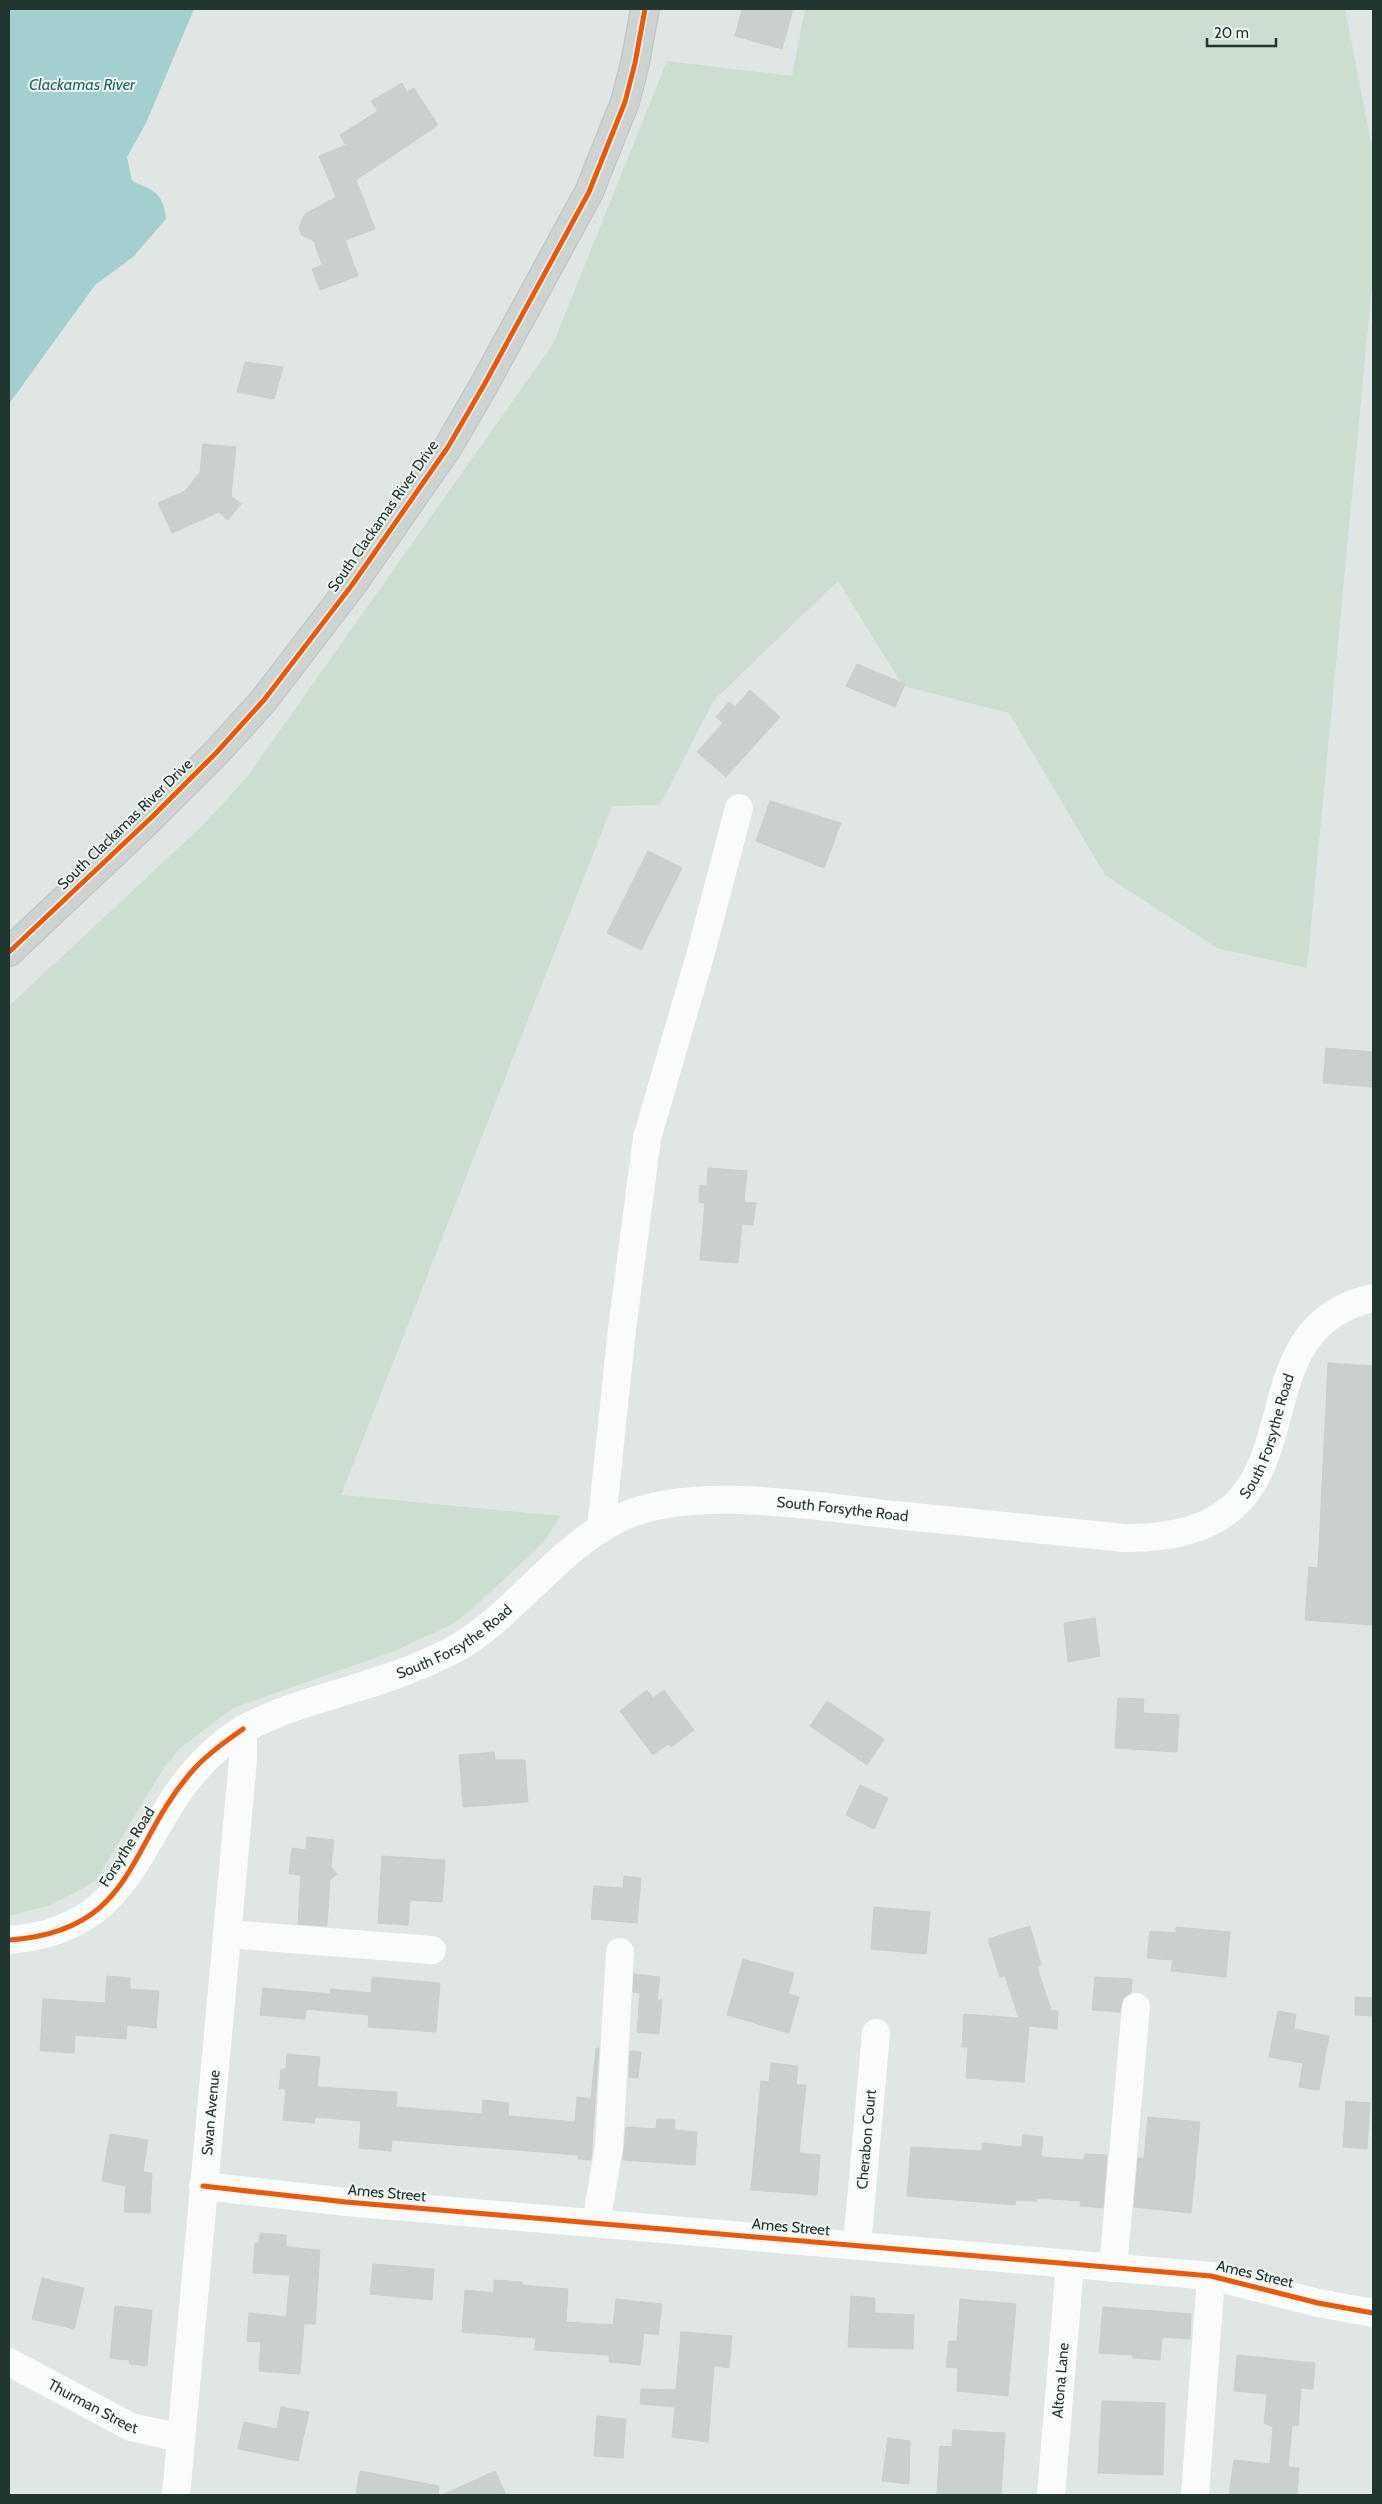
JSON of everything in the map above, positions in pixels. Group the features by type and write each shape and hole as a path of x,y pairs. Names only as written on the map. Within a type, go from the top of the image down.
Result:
{"main road":[{"name":"South Clackamas River Drive","path":"9,952 159,810 264,700 352,585 448,447 523,315 589,192 625,102 635,63 644,9"}],"street":[{"path":"601,1529 622,1328 645,1147 700,956 739,808"},
{"name":"South Forsythe Road","path":"243,1729 308,1703 383,1679 443,1656 502,1615 571,1550 601,1529 638,1510 657,1505 724,1501 794,1505 1125,1538 1168,1536 1210,1524 1239,1502 1252,1485 1269,1446 1291,1371 1301,1346 1308,1336 1316,1326 1334,1312 1345,1306 1373,1298"},
{"name":"Swan Avenue","path":"176,2495 243,1760 243,1729"},
{"name":"Forsythe Road","path":"9,1940 39,1937 66,1928 102,1906 120,1887 167,1807 195,1768 224,1742 243,1729"},
{"path":"227,1934 432,1950"},
{"path":"596,2223 608,2147 620,1952"},
{"path":"1113,2268 1136,2007"},
{"name":"Cherabon Court","path":"857,2246 876,2033"},
{"name":"Ames Street","path":"203,2186 346,2202 1212,2276 1318,2303 1373,2313"},
{"name":"Altona Lane","path":"1051,2495 1070,2265"},
{"name":"Ames Street","path":"1195,2495 1212,2276"},
{"name":"Thurman Street","path":"9,2362 131,2427 181,2438"}],"green space":[{"path":"805,9 1345,9 1373,152 1373,275 1307,968 1217,948 1105,875 1009,713 903,686 838,581 714,700 660,805 612,806 341,1495 561,1516 543,1543 473,1608 451,1625 392,1652 233,1708 179,1749 163,1769 96,1880 73,1894 47,1906 9,1916 9,1006 203,825 247,777 553,344 667,61 792,76"}],"water":[{"name":"Clackamas River","path":"9,9 194,9 146,123 127,157 132,181 152,190 160,198 165,210 166,219 133,257 95,285 9,404"}],"building":[{"path":"742,9 793,9 782,49 735,36"},
{"path":"402,83 407,92 414,88 438,125 356,180 375,229 345,240 358,276 320,290 312,269 322,265 314,241 302,235 299,227 305,214 336,197 319,156 346,145 340,135 378,111 371,101"},
{"path":"245,362 283,367 274,399 237,392"},
{"path":"203,444 236,447 231,496 241,504 228,520 219,512 172,533 158,503 185,491 200,472"},
{"path":"857,664 905,684 895,707 846,686"},
{"path":"750,690 780,717 726,777 697,752 723,723 716,717 729,702 735,707"},
{"path":"770,801 841,823 824,868 756,841"},
{"path":"648,851 682,868 641,950 607,933"},
{"path":"1326,1048 1373,1052 1373,1087 1323,1083"},
{"path":"708,1168 747,1171 744,1202 756,1203 753,1225 742,1224 738,1263 700,1260 705,1203 699,1202 700,1185 707,1186"},
{"path":"1328,1363 1373,1366 1373,1625 1305,1620 1309,1567 1318,1568"},
{"path":"1095,1618 1100,1656 1068,1662 1064,1623"},
{"path":"647,1690 653,1698 664,1690 694,1730 671,1747 668,1744 653,1755 620,1711"},
{"path":"1118,1698 1144,1699 1143,1713 1179,1715 1177,1752 1115,1748"},
{"path":"827,1701 884,1739 867,1765 810,1726"},
{"path":"494,1752 495,1760 525,1760 528,1802 463,1807 459,1755"},
{"path":"860,1785 888,1798 874,1829 846,1815"},
{"path":"307,1837 334,1840 331,1867 337,1874 330,1880 327,1926 298,1924 301,1875 289,1874 292,1848 306,1850"},
{"path":"382,1856 445,1860 442,1902 410,1900 408,1925 378,1923"},
{"path":"624,1876 641,1878 637,1923 591,1919 594,1886 623,1888"},
{"path":"874,1907 930,1912 926,1954 871,1949"},
{"path":"1030,1926 1041,1965 1037,1967 1051,2010 1058,2011 1057,2029 1029,2026 1024,2082 966,2078 968,2047 962,2047 964,2014 1019,2018 1005,1976 1000,1977 988,1939"},
{"path":"1176,1927 1230,1932 1226,1977 1171,1971 1173,1960 1147,1958 1150,1931 1176,1933"},
{"path":"743,1959 794,1973 788,1994 799,1997 789,2033 727,2015"},
{"path":"634,1974 660,1977 657,2000 662,2000 659,2034 637,2032 640,1993 633,1992"},
{"path":"107,1976 130,1978 130,1989 159,1991 156,2028 127,2025 126,2039 75,2035 74,2053 40,2051 43,1999 105,2003"},
{"path":"372,1977 440,1983 436,2032 368,2027 369,2015 306,2009 305,2019 260,2015 263,1988 330,1994 331,1989 371,1993"},
{"path":"1095,1977 1132,1979 1131,1993 1123,1998 1120,2012 1092,2010"},
{"path":"1355,1997 1373,1998 1373,2016 1355,2015"},
{"path":"1278,2011 1296,2014 1294,2029 1329,2036 1319,2090 1299,2087 1303,2063 1269,2057"},
{"path":"596,2048 599,2048 591,2160 578,2159 578,2155 392,2140 391,2151 359,2148 361,2121 315,2117 314,2123 283,2120 286,2089 279,2089 281,2069 286,2069 287,2054 320,2057 317,2087 397,2092 396,2107 482,2114 483,2100 509,2103 508,2116 575,2122 577,2097 591,2099"},
{"path":"630,2051 641,2052 638,2078 629,2077"},
{"path":"771,2063 798,2066 796,2085 806,2085 799,2153 820,2155 817,2195 751,2190 761,2081 769,2082"},
{"path":"1346,2101 1370,2103 1367,2149 1343,2147"},
{"path":"1148,2117 1200,2122 1191,2213 1134,2207 1138,2158 1144,2158"},
{"path":"657,2119 675,2120 674,2130 697,2132 695,2165 623,2160 626,2127 656,2129"},
{"path":"110,2134 148,2140 143,2172 152,2173 150,2213 124,2212 126,2186 102,2181"},
{"path":"1023,2135 1043,2137 1041,2157 1084,2160 1085,2154 1107,2155 1103,2208 1080,2206 1081,2201 1037,2198 1037,2201 1016,2200 1015,2205 907,2196 911,2147 982,2151 982,2143 1022,2147"},
{"path":"260,2233 286,2235 286,2247 320,2250 315,2324 304,2324 300,2374 259,2371 261,2342 247,2341 249,2313 286,2317 290,2275 253,2273 255,2243 259,2243"},
{"path":"373,2264 434,2269 432,2300 370,2294"},
{"path":"42,2278 84,2288 74,2329 32,2319"},
{"path":"494,2280 522,2282 522,2285 568,2289 566,2322 613,2325 616,2299 662,2304 658,2335 644,2333 640,2365 609,2362 609,2355 535,2350 536,2338 462,2332 465,2290 494,2293"},
{"path":"851,2296 875,2298 875,2313 914,2315 913,2349 848,2347"},
{"path":"960,2299 1016,2304 1008,2396 957,2391 958,2368 946,2367 949,2341 957,2341"},
{"path":"115,2306 152,2310 147,2366 130,2364 129,2360 110,2358"},
{"path":"1103,2307 1191,2314 1190,2339 1162,2337 1160,2360 1133,2358 1132,2355 1099,2353"},
{"path":"681,2332 732,2336 729,2368 714,2366 708,2442 672,2437 675,2407 640,2404 641,2389 676,2390"},
{"path":"1237,2355 1315,2363 1313,2389 1301,2388 1298,2426 1292,2425 1288,2467 1299,2468 1297,2495 1229,2495 1234,2460 1270,2464 1273,2427 1264,2423 1267,2394 1234,2391"},
{"path":"1102,2401 1165,2403 1163,2475 1098,2473"},
{"path":"281,2407 309,2412 298,2461 238,2449 244,2422 277,2429"},
{"path":"597,2416 626,2419 623,2458 594,2456"},
{"path":"953,2430 1005,2433 1001,2495 937,2495 940,2446 952,2447"},
{"path":"888,2438 910,2441 909,2484 882,2481"},
{"path":"360,2471 439,2486 438,2495 356,2495"},
{"path":"495,2471 506,2495 442,2495"}],"cycle path":[{"path":"9,952 153,816 217,752 264,700 352,585 448,447 484,385 589,192 625,102 635,63 645,9"},
{"path":"9,1940 51,1933 83,1920 106,1901 124,1879 172,1797 195,1768 212,1752 243,1729"},
{"path":"203,2186 346,2202 1211,2276 1318,2303 1373,2313"}]}
